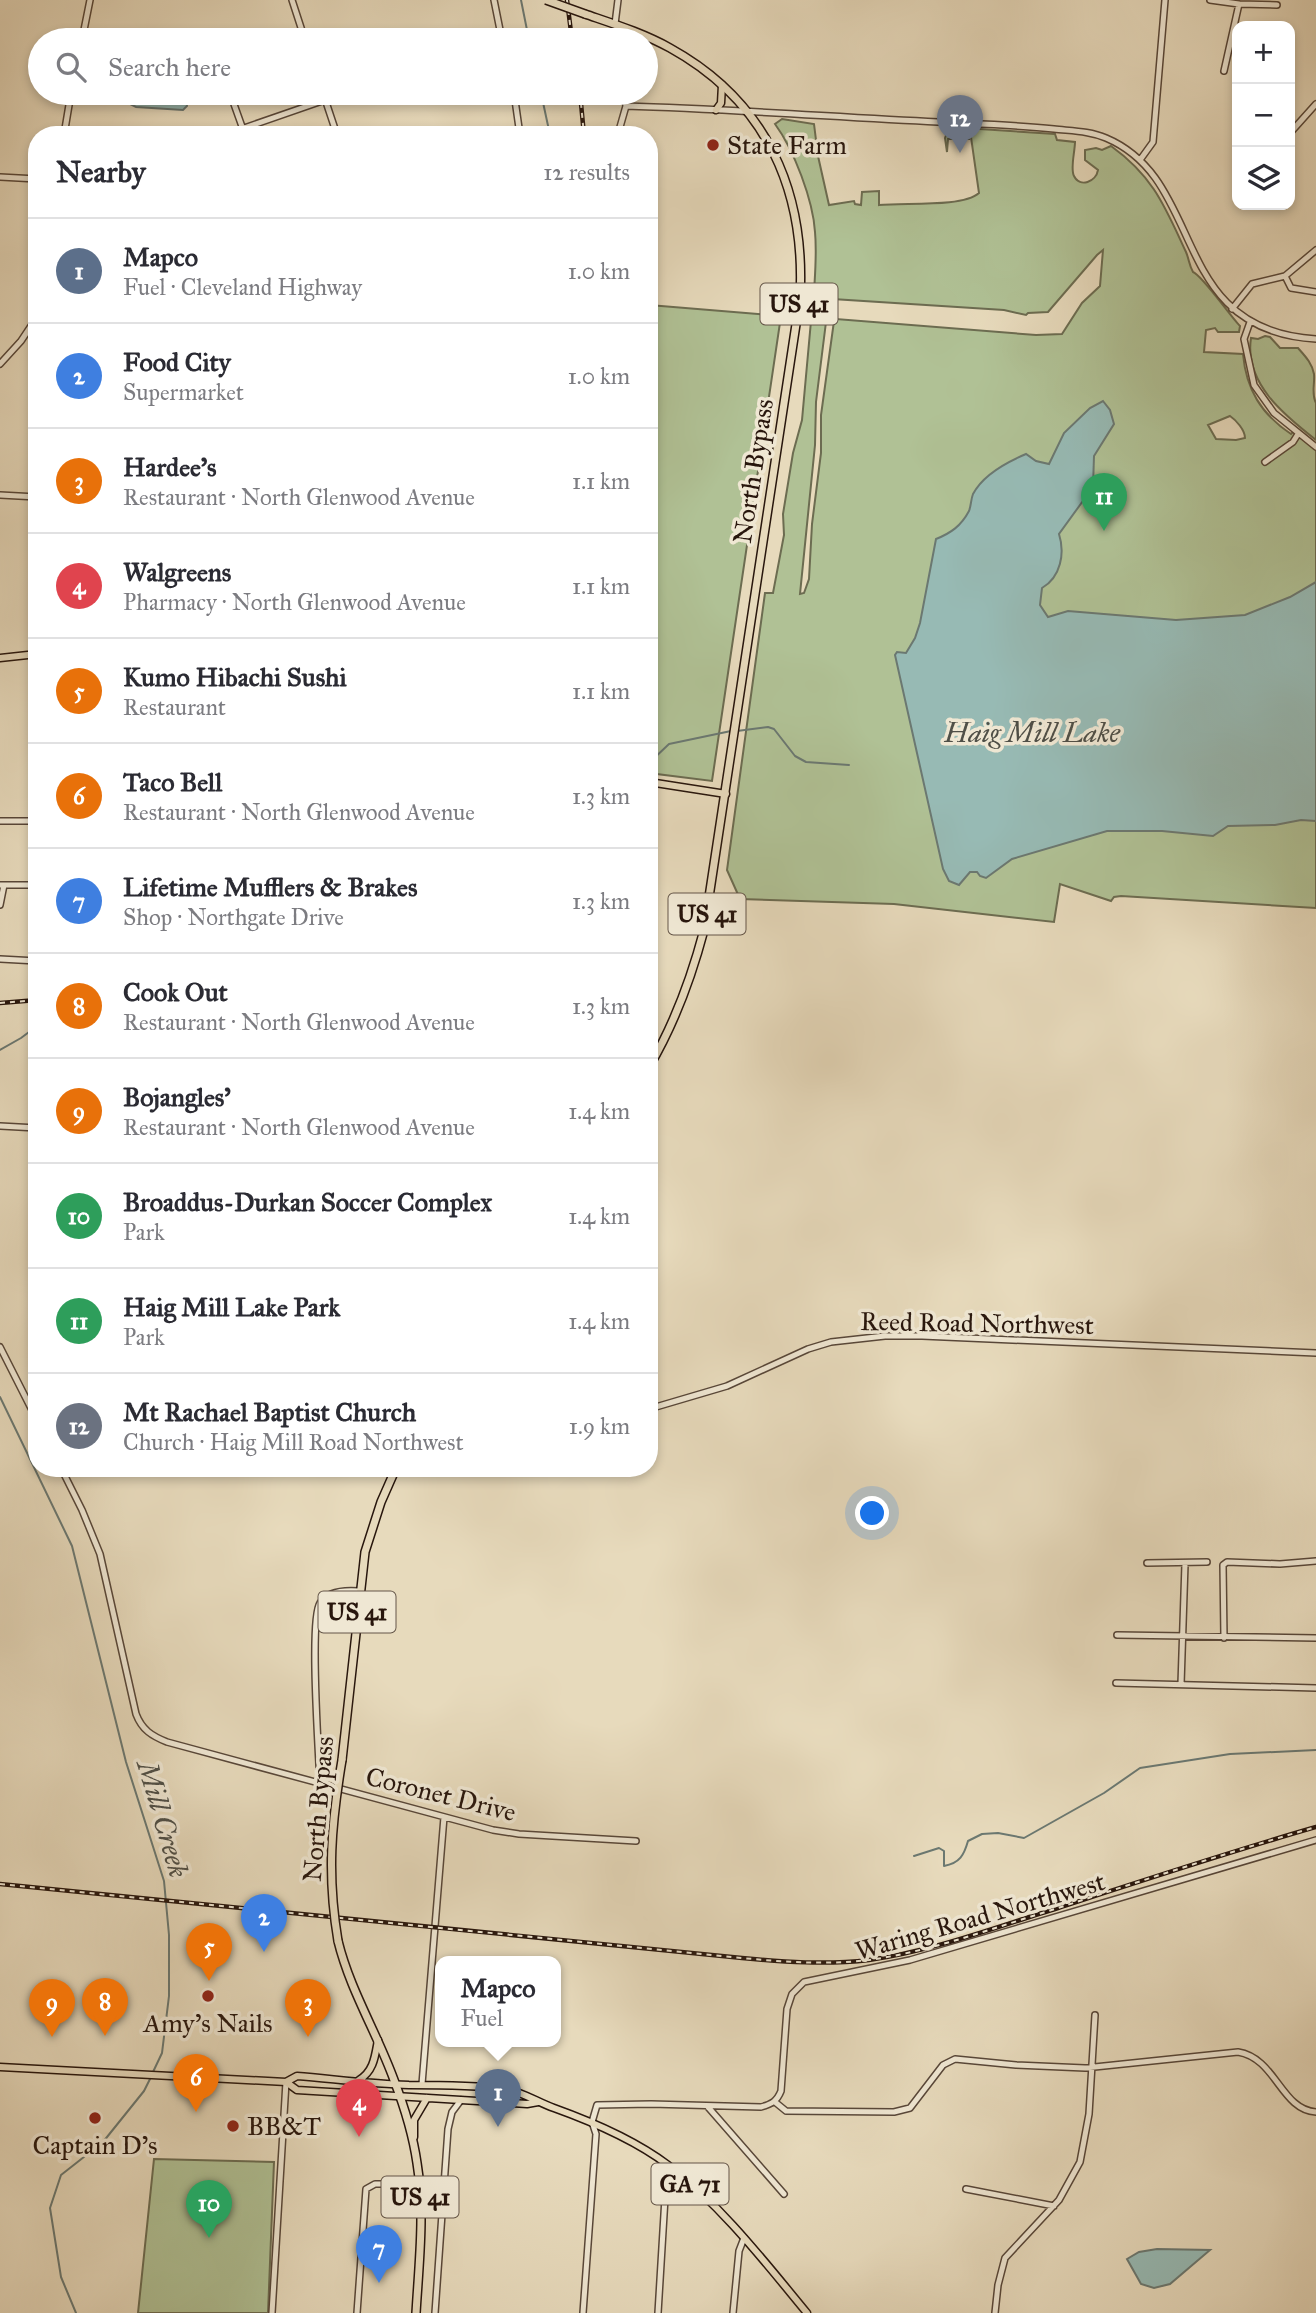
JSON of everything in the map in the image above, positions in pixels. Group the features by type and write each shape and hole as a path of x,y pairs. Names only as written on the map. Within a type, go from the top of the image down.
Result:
{"highway":[{"name":"North Bypass","path":"546,0 624,28"},
{"name":"North Bypass","path":"658,43 710,74 747,112 779,162 789,188 801,258 800,298 704,930 694,970 669,1033 658,1052"},
{"name":"North Bypass","path":"392,1477 374,1523 359,1591 330,1865 338,1941 354,1988 396,2084 415,2152 421,2236 416,2313"}],"main road":[{"path":"716,110 721,103 722,85"},
{"path":"0,658 28,655"},
{"path":"658,783 726,794"},
{"path":"358,2081 368,2073 373,2064 378,2040"},
{"path":"0,2067 286,2082 297,2090 400,2097"},
{"path":"286,2082 297,2076 396,2084"},
{"name":"GA 71","path":"396,2084 507,2089 592,2122 667,2165 708,2201 744,2238 807,2313"},
{"name":"GA 71","path":"400,2097 527,2104 538,2102"},
{"path":"415,2152 414,2120 427,2098"}],"street":[{"path":"84,28 90,0"},
{"path":"292,0 301,28"},
{"path":"494,0 500,28"},
{"path":"615,24 618,0"},
{"path":"1140,160 1153,142 1165,0"},
{"path":"1210,0 1276,5"},
{"path":"1224,71 1240,4"},
{"path":"1295,128 1316,104"},
{"path":"66,126 70,105"},
{"path":"234,105 242,126"},
{"path":"259,126 312,105"},
{"path":"327,105 334,126"},
{"path":"516,105 519,126"},
{"path":"620,126 626,106 993,124 1075,131 1107,138 1140,160 1169,202 1209,281 1232,309 1250,322 1277,333 1316,339"},
{"path":"0,177 28,179"},
{"path":"1232,309 1252,284 1285,276 1316,250"},
{"path":"1285,276 1291,288 1316,292"},
{"path":"1250,322 1244,339 1254,385 1274,413 1316,447"},
{"path":"0,364 28,330"},
{"path":"1265,462 1293,442 1298,434"},
{"path":"0,495 28,497"},
{"path":"0,821 28,821"},
{"path":"0,905 2,885 28,886"},
{"path":"0,959 28,961"},
{"path":"0,1126 28,1128"},
{"name":"Reed Road Northwest","path":"658,1406 727,1386 808,1349 831,1342 873,1337 922,1336 1316,1353"},
{"path":"0,1346 28,1402"},
{"name":"Coronet Drive","path":"66,1477 100,1553 136,1714 144,1730 167,1742 444,1817 519,1834 636,1841"},
{"path":"1224,1638 1223,1565 1227,1562 1280,1564 1316,1561"},
{"path":"1147,1563 1207,1562"},
{"path":"1181,1684 1185,1564"},
{"path":"320,1784 316,1609 329,1595 345,1590 359,1591"},
{"path":"1117,1635 1316,1638"},
{"path":"1116,1682 1316,1688"},
{"path":"422,2084 444,1817"},
{"name":"Waring Road Northwest","path":"775,2102 782,2091 787,2009 792,1994 804,1982 910,1960 1316,1840"},
{"path":"995,2313 1005,2258 1054,2206 1068,2187 1084,2149 1089,2114 1095,2015"},
{"path":"583,2313 596,2134 592,2122 597,2105 761,2108 775,2102 786,2111 894,2112 910,2108 943,2066 955,2059 1016,2065 1091,2067 1245,2053 1261,2061 1297,2103 1310,2112 1316,2112"},
{"path":"272,2313 286,2082"},
{"path":"435,2313 448,2129 452,2112 462,2099"},
{"path":"708,2106 784,2194"},
{"path":"658,2313 667,2165"},
{"path":"357,2313 366,2189 375,2184 419,2184"},
{"path":"966,2189 1054,2206"},
{"path":"733,2313 739,2251 744,2238"}],"green space":[{"path":"782,119 814,124 829,205 854,201 855,204 861,205 862,192 879,191 879,205 946,203 971,198 979,193 970,130 969,139 948,139 947,152 945,138 949,127 1055,134 1057,140 1075,142 1073,173 1077,180 1084,183 1094,178 1098,170 1085,160 1085,150 1102,150 1111,146 1138,169 1157,194 1179,236 1193,272 1203,280 1240,326 1239,332 1218,332 1215,328 1206,330 1204,352 1243,354 1252,389 1263,409 1280,426 1316,449 1316,908 1121,896 1114,897 1111,901 1060,884 1054,922 894,904 740,899 727,870 765,593 773,593 784,535 783,514 793,453 802,420 811,321 826,322 816,402 815,445 800,594 804,593 809,579 812,524 821,453 821,415 834,321 836,319 1036,335 1062,334 1082,303 1100,286 1103,250 1048,312 1026,315 1004,310 817,298 814,293 816,240 811,205 795,161 775,124","holes":["1230,416 1242,429 1245,438 1216,439 1208,425"]},
{"path":"658,306 781,316 712,781 658,774"},
{"path":"1270,337 1280,348 1298,348 1312,366 1316,440 1280,409 1260,383 1250,354 1251,338"},
{"path":"154,2159 274,2162 268,2313 138,2313"}],"water":[{"path":"132,105 187,106 183,110"},
{"name":"Haig Mill Lake","path":"1103,401 1110,410 1114,424 1094,456 1093,487 1059,534 1062,549 1060,564 1054,578 1042,588 1040,605 1048,617 1068,611 1176,620 1245,615 1290,597 1316,582 1316,821 1228,826 1213,836 1162,831 1107,831 1012,859 986,878 977,872 970,872 959,885 949,881 943,869 895,655 897,652 906,653 915,638 936,539 963,521 977,487 996,470 1026,454 1036,461 1049,464 1064,433 1090,408"},
{"path":"1157,2249 1210,2250 1170,2284 1154,2288 1141,2284 1127,2259 1139,2252"}],"waterway":[{"name":"Mill Creek","path":"521,0 527,28"},
{"name":"Mill Creek","path":"544,105 548,126"},
{"path":"737,731 768,727 774,729 795,756 806,762 849,765"},
{"path":"658,754 669,744 731,731"},
{"name":"Mill Creek","path":"0,1050 28,1033"},
{"name":"Mill Creek","path":"0,1397 28,1455"},
{"name":"Mill Creek","path":"39,1477 72,1546 126,1762 164,1881 169,1935 169,1996 162,2053 153,2072"},
{"path":"914,1856 939,1848 944,1851 944,1866 958,1860 968,1841 982,1834 998,1833 1024,1838 1104,1793 1140,1768 1230,1754 1316,1750"},
{"name":"Mill Creek","path":"76,2313 61,2277 50,2208 61,2175 103,2142 144,2091 151,2077"}],"railway":[{"path":"567,0 570,28"},
{"path":"581,105 583,126"},
{"path":"0,1003 28,1001"},
{"path":"0,1884 742,1958 837,1962 869,1960 941,1945 1316,1827"}],"place":[{"name":"State Farm","path":"713,145"},
{"name":"Mt Rachael Baptist Church","path":"960,153"},
{"name":"Haig Mill Lake Park","path":"1104,531"},
{"name":"Food City","path":"264,1952"},
{"name":"Kumo Hibachi Sushi","path":"209,1981"},
{"name":"Amy's Nails","path":"208,1996"},
{"name":"Cook Out","path":"105,2036"},
{"name":"Bojangles'","path":"52,2037"},
{"name":"Hardee's","path":"308,2037"},
{"name":"Taco Bell","path":"196,2112"},
{"name":"Captain D's","path":"95,2118"},
{"name":"BB&T","path":"233,2126"},
{"name":"Mapco","path":"498,2127"},
{"name":"Walgreens","path":"359,2137"},
{"name":"Broaddus-Durkan Soccer Complex","path":"209,2238"},
{"name":"Lifetime Mufflers & Brakes","path":"379,2283"}]}
